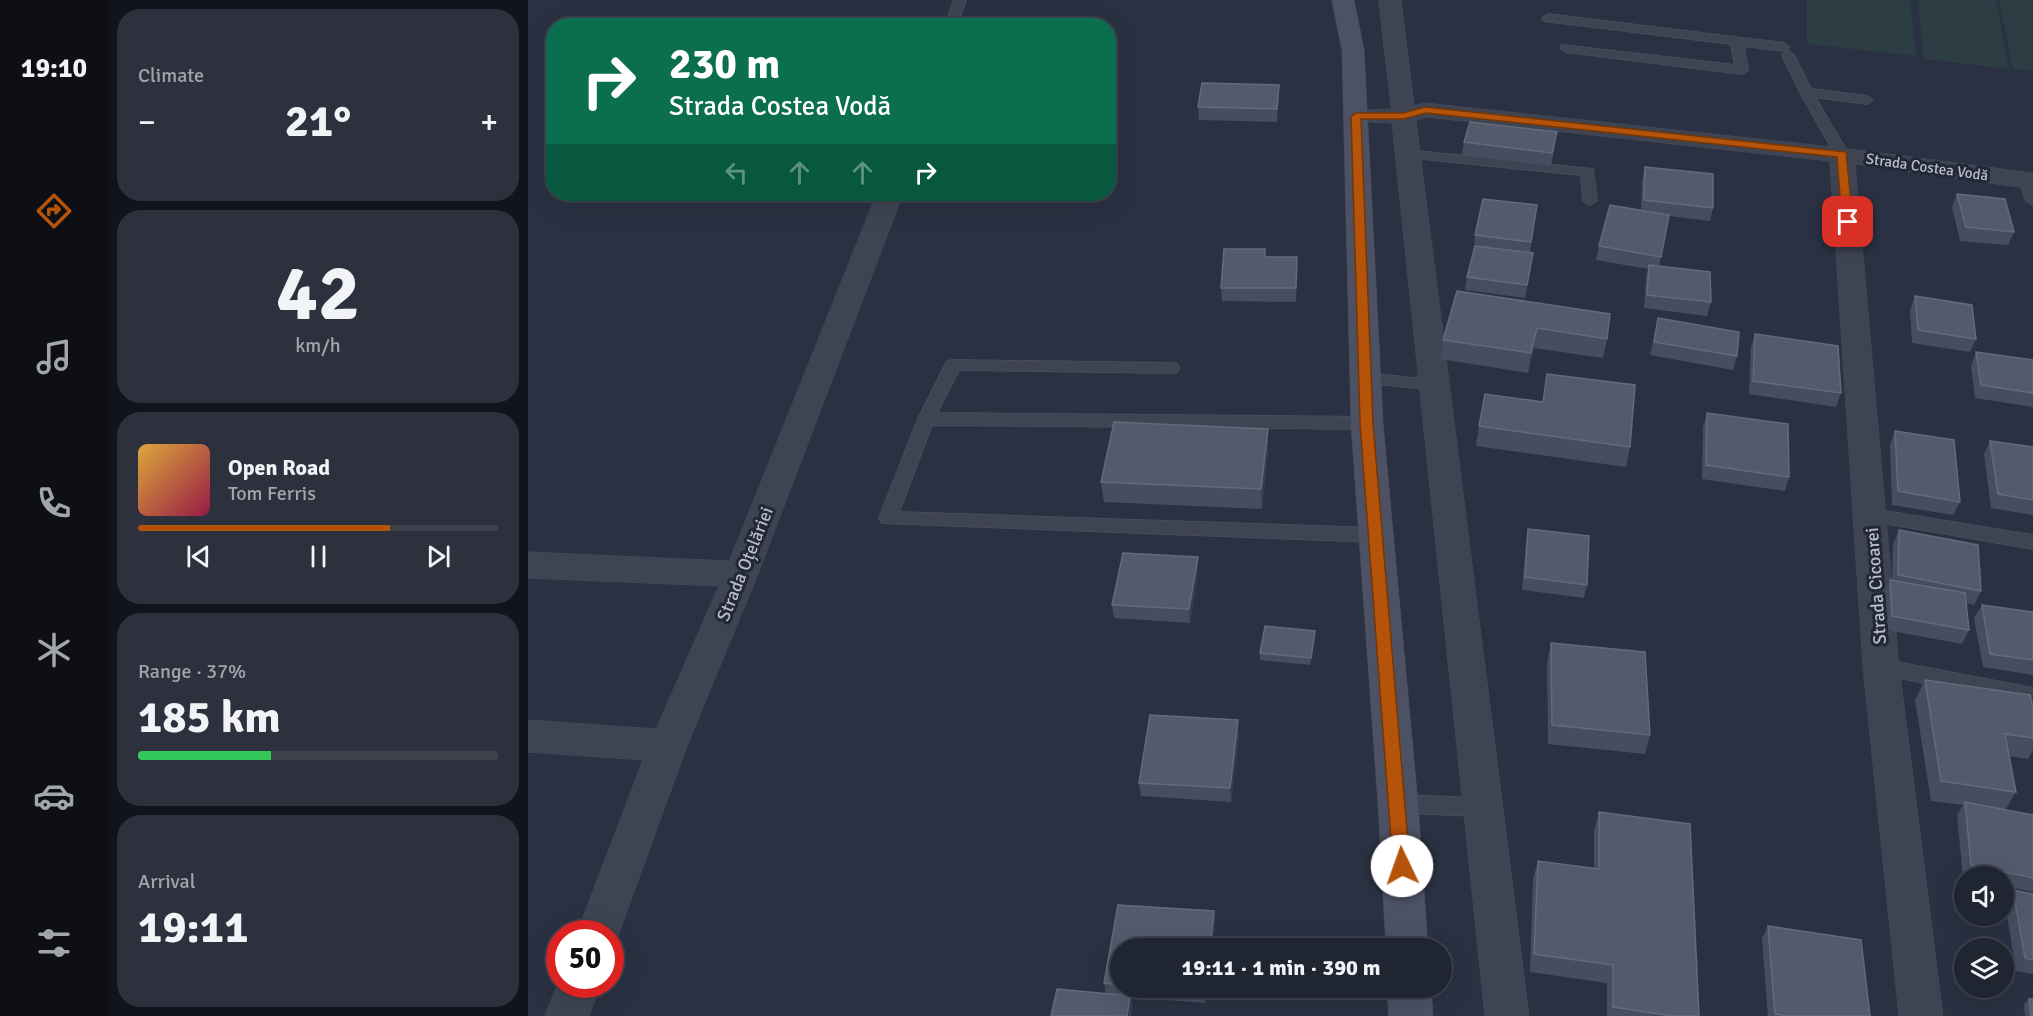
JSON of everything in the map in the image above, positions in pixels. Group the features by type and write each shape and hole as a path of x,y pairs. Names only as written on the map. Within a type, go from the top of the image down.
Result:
{"main road":[{"path":"1343,0 1353,50 1364,378 1406,938"},
{"path":"1410,998 1411,1016"}],"street":[{"path":"1390,0 1436,385 1482,807 1512,1015"},
{"name":"Strada Costea Vodă","path":"1356,116 1403,116 1425,110 1842,155 2031,188"},
{"name":"Strada Cicoarei","path":"1842,155 1872,515 1881,667 1921,1016"},
{"name":"Strada Oțelăriei","path":"603,920 668,746 741,574 887,201"},
{"path":"528,565 741,574"},
{"path":"528,736 668,746"},
{"path":"567,1016 574,998"}],"lane":[{"path":"954,18 960,0"},
{"path":"1548,18 1737,41 1786,51 1806,92 1842,155"},
{"path":"1566,48 1742,70 1737,41"},
{"path":"1806,92 1867,100"},
{"path":"1408,154 1588,172 1590,201"},
{"path":"1171,369 953,364 926,419 888,518 1376,535"},
{"path":"1364,378 1436,385"},
{"path":"926,419 1367,423"},
{"path":"1872,515 2033,542"},
{"path":"1881,667 2033,696"},
{"path":"1398,804 1482,807"}],"shaded area":[{"path":"1807,0 1910,0 1916,56 1807,44"},
{"path":"1918,0 1996,0 2009,69 1924,59"},
{"path":"1999,0 2033,0 2033,71 2013,69"}],"building":[{"path":"1202,83 1279,85 1277,109 1198,107"},
{"path":"1470,122 1557,132 1552,153 1464,142"},
{"path":"1645,167 1713,174 1713,208 1644,200"},
{"path":"1957,194 2005,199 2014,232 1966,227"},
{"path":"1483,199 1537,205 1531,242 1475,235"},
{"path":"1610,205 1669,215 1661,257 1599,246"},
{"path":"1475,246 1533,253 1527,285 1467,277"},
{"path":"1224,249 1265,249 1265,257 1297,257 1296,288 1221,288"},
{"path":"1649,265 1710,272 1711,302 1647,295"},
{"path":"1457,291 1610,314 1607,339 1537,328 1531,353 1443,340"},
{"path":"1915,296 1972,305 1976,339 1918,330"},
{"path":"1658,318 1739,332 1737,356 1654,342"},
{"path":"1755,334 1838,346 1841,393 1753,381"},
{"path":"1976,352 2033,360 2033,393 1981,385"},
{"path":"1547,374 1635,385 1630,447 1479,426 1485,394 1543,402"},
{"path":"1707,413 1788,424 1789,477 1706,465"},
{"path":"1114,422 1268,429 1261,489 1101,482"},
{"path":"1895,431 1954,440 1960,502 1898,491"},
{"path":"1990,441 2033,447 2033,500 1998,494"},
{"path":"1528,529 1589,536 1587,585 1525,577"},
{"path":"1899,530 1978,545 1981,591 1898,575"},
{"path":"1123,553 1198,557 1189,609 1112,605"},
{"path":"1890,580 1965,593 1969,630 1892,616"},
{"path":"1982,605 2033,612 2033,660 1990,654"},
{"path":"1265,626 1315,631 1311,658 1260,653"},
{"path":"1551,643 1645,652 1650,735 1552,725"},
{"path":"1925,680 2030,695 2033,708 2033,738 2005,734 2016,792 1941,781"},
{"path":"1150,715 1238,720 1230,788 1139,783"},
{"path":"1965,802 2033,815 2033,878 2014,874 2014,866 1971,865"},
{"path":"1599,812 1690,824 1699,1016 1673,1016 1613,1007 1613,965 1534,954 1538,861 1599,869"},
{"path":"2014,890 2033,894 2033,960 2025,958"},
{"path":"1118,905 1214,911 1211,938 1112,938"},
{"path":"1768,926 1861,940 1870,1016 1775,1014"},
{"path":"1110,950 1110,984 1104,983"},
{"path":"1057,989 1110,994 1110,998 1130,998 1127,1016 1051,1016"},
{"path":"2029,999 2033,999 2033,1016 2031,1016"}],"route":[{"path":"1402,866 1364,378 1360,185 1356,116 1403,116 1425,110 1842,155 1848,222"}]}
